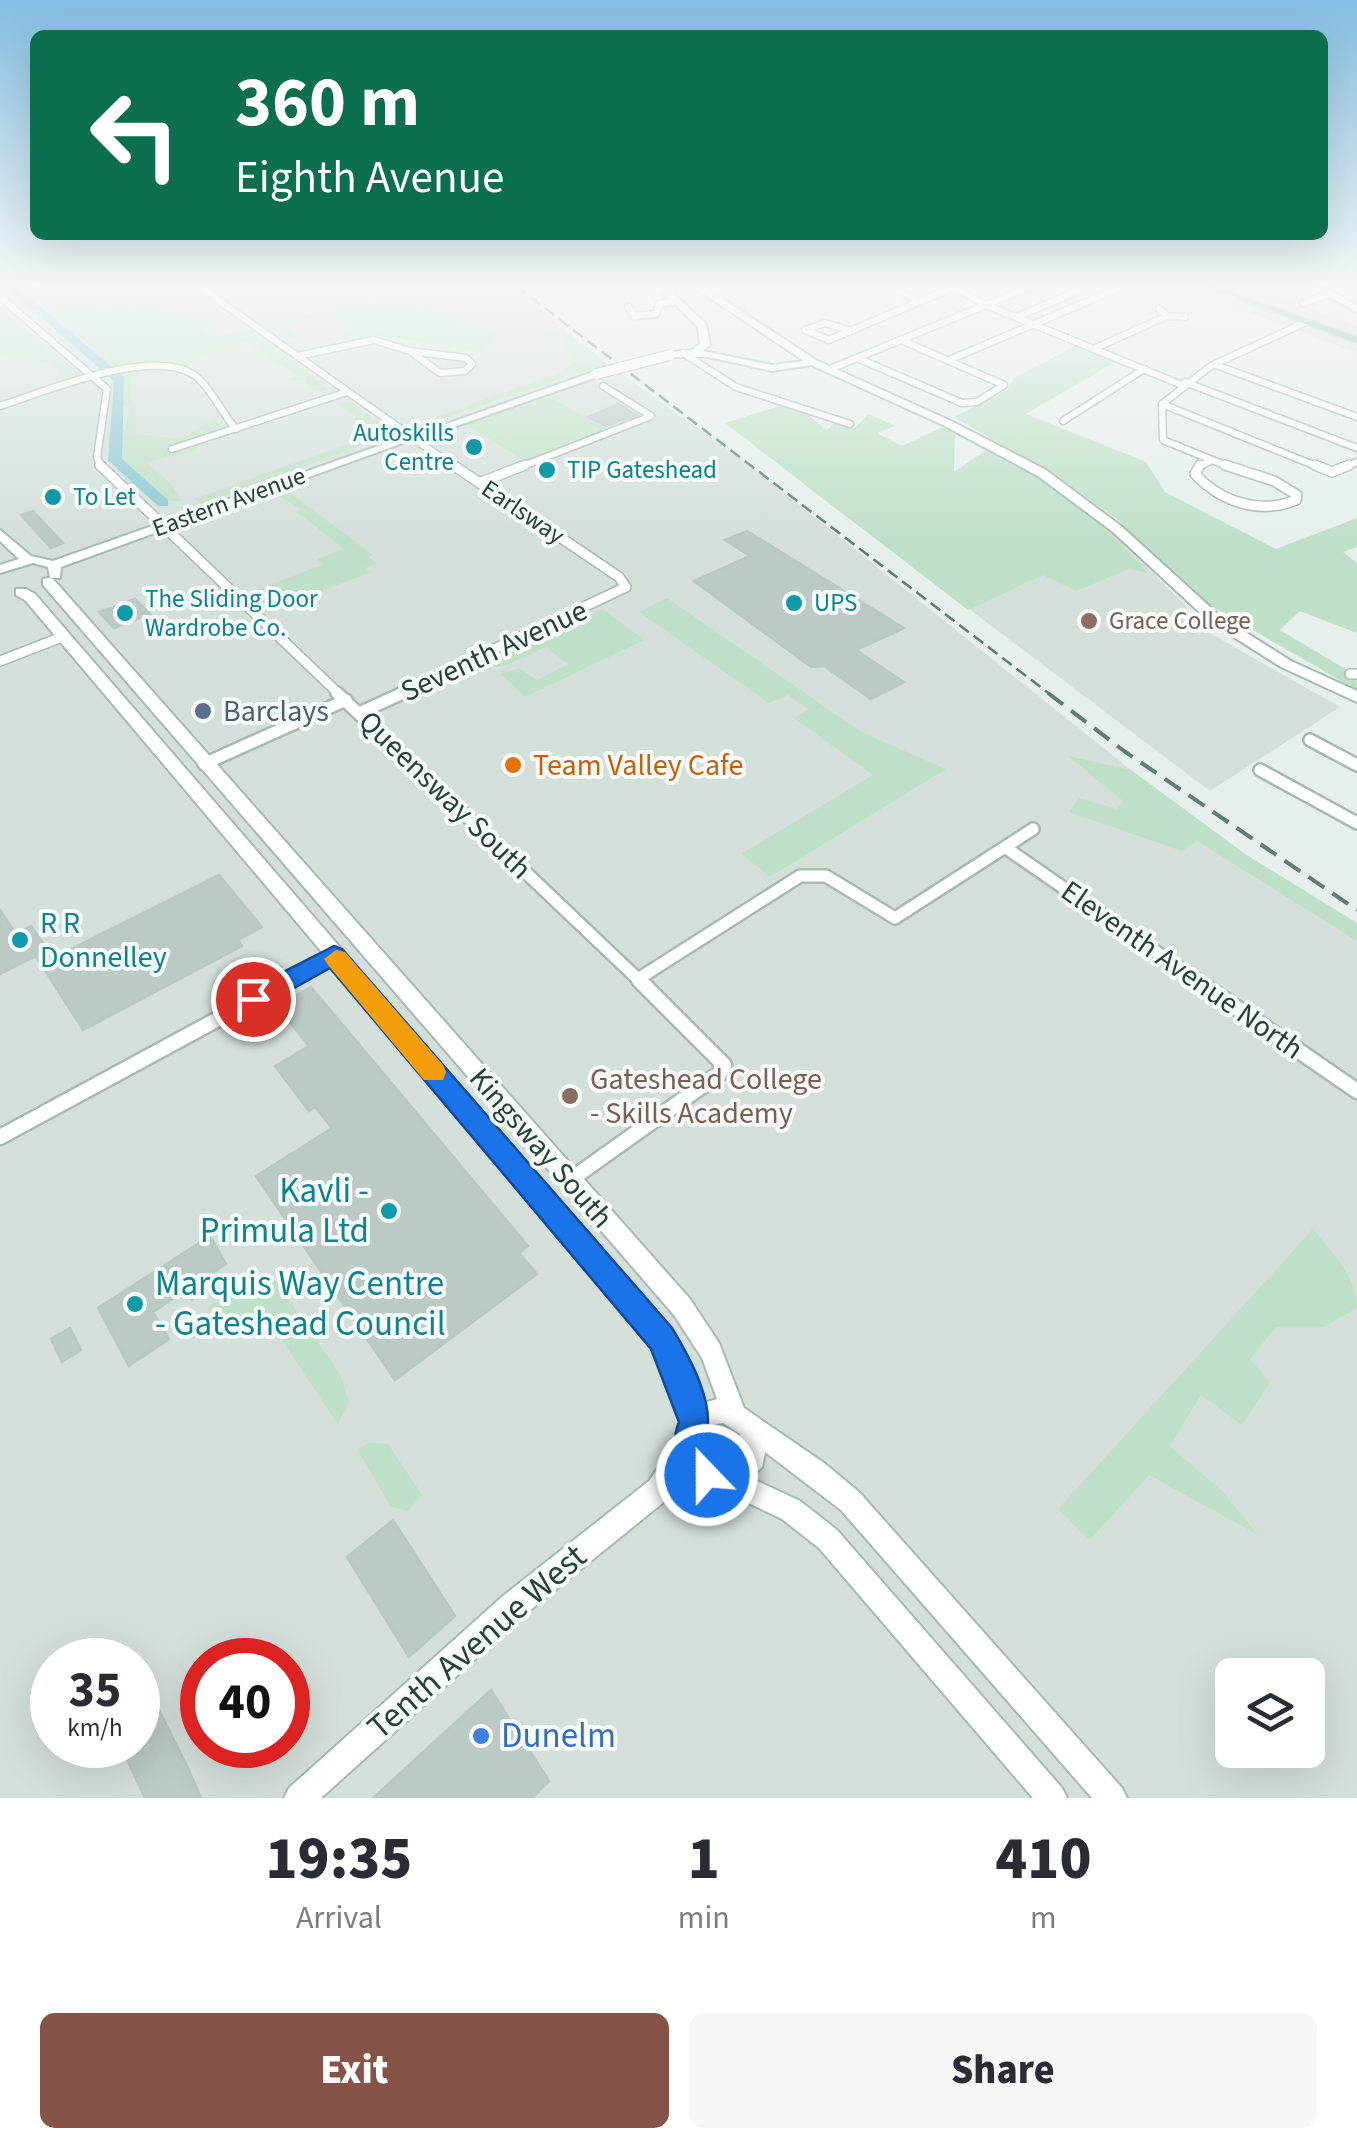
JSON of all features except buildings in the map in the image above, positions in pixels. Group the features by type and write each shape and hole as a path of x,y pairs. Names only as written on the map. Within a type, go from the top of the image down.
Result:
{"street":[{"path":"93,370 101,376"},
{"path":"0,406 123,370"},
{"path":"183,370 202,381 214,405 236,429"},
{"name":"Earlsway","path":"317,370 619,577 626,587"},
{"path":"436,370 443,374 466,370"},
{"name":"Eastern Avenue","path":"12,591 163,526 613,370"},
{"path":"709,370 736,387 850,424"},
{"path":"758,370 784,370"},
{"path":"832,370 947,422 1042,473 1117,529 1216,619 1286,664 1357,696"},
{"path":"885,370 962,402 977,402 1002,387 1002,382 973,370"},
{"path":"1063,421 1144,370 1357,448"},
{"path":"1207,370 1183,384 1162,404 1162,440 1194,447 1213,459 1278,483 1297,495 1296,500 1278,508 1262,507 1213,491 1196,474 1198,466 1213,459"},
{"path":"1229,370 1357,417"},
{"name":"Queensway South","path":"101,376 107,395 98,464 724,1065 719,1074 570,1180"},
{"path":"480,483 651,416 604,386"},
{"path":"172,450 348,392"},
{"path":"1162,404 1332,472 1357,462"},
{"path":"0,534 27,560 51,573"},
{"path":"1,565 27,560"},
{"name":"Kingsway South","path":"51,573 204,764 697,1327 743,1422"},
{"name":"Seventh Avenue","path":"359,713 626,587"},
{"name":"Kingsway South","path":"12,591 62,637 662,1339 676,1364 692,1435 717,1477 791,1510 828,1539 1052,1798"},
{"path":"0,661 62,637"},
{"path":"204,764 346,700"},
{"path":"1310,740 1357,765"},
{"path":"1260,770 1286,778 1357,823"},
{"path":"638,979 800,876 830,875 881,914 895,918 1033,828"},
{"name":"Eleventh Avenue North","path":"1006,848 1357,1091"},
{"path":"0,1137 334,956"},
{"path":"692,1435 713,1410 743,1422 816,1472 850,1502 1112,1798"},
{"path":"717,1477 742,1471 753,1458 743,1422"},
{"name":"Tenth Avenue West","path":"298,1798 513,1606 658,1490 692,1435"},
{"name":"Tenth Avenue West","path":"658,1490 717,1477"}],"shaded area":[{"path":"0,370 616,370 743,460 1131,770 1245,854 1357,923 1357,1798 0,1798"},
{"name":"Grace College","path":"988,449 1099,519 1186,606 1197,620 1192,626 1199,634 1206,631 1340,707 1210,791 806,486 857,472 886,485 954,472"}],"green space":[{"path":"55,370 80,373 77,379 66,383"},
{"path":"288,370 304,370 328,390 314,391 303,380 286,381 297,376"},
{"path":"590,370 440,420 436,417 559,373"},
{"path":"1029,370 1102,370 1026,414 1146,462 1165,492 1276,549 1357,518 1357,547 1343,552 1357,563 1357,633 1300,611 1280,630 1357,676 1357,690 1199,599 1117,519 1068,484 954,417 1008,389 1014,378"},
{"path":"137,372 131,378 130,398 136,404 136,434 182,439 216,417 222,430 208,435 196,450 147,462 169,482 182,501 141,490 112,461 109,434 125,430 129,410 123,404 122,374"},
{"path":"549,397 607,429 525,461 465,424"},
{"path":"350,402 395,433 201,504 194,499 379,433 338,404"},
{"path":"782,405 810,416 826,430 836,423 854,428 869,414 895,426 877,433 902,446 943,427 955,433 954,472 988,449 1033,474 1074,504 1148,573 1129,569 1076,591 1043,575 968,610 725,423"},
{"path":"286,490 373,555 369,557 376,564 365,568 370,573 266,611 246,594 322,565 317,559 344,549 297,512 301,509 280,497 258,500"},
{"path":"667,598 863,733 946,769 770,877 741,854 873,775 794,718 808,709 788,695 769,703 639,612"},
{"path":"603,609 644,640 525,697 501,674 519,668 537,680 568,664 546,647 501,667 486,665"},
{"path":"1068,756 1131,770 1245,854 1357,923 1357,941 1197,841 1182,851 1069,812 1079,798 1117,809 1123,801"},
{"path":"1313,1229 1348,1275 1357,1308 1324,1327 1276,1327 1250,1359 1270,1382 1242,1425 1201,1395 1170,1446 1224,1493 1258,1535 1149,1475 1090,1540 1058,1509"},
{"path":"255,1275 277,1282 341,1376 349,1401 338,1425 265,1314 250,1322 218,1324 208,1308"},
{"path":"370,1443 388,1444 422,1495 408,1511 391,1507 357,1449"}],"waterway":[{"path":"108,370 120,380 115,460 163,503"}],"railway":[{"path":"626,370 1051,695"},
{"path":"1048,693 1124,751 1357,910"}],"slow traffic":[{"path":"336,959 434,1072"}],"place":[{"name":"Autoskills Centre","path":"474,447"},
{"name":"TIP Gateshead","path":"547,470"},
{"name":"To Let","path":"53,497"},
{"name":"UPS","path":"794,603"},
{"name":"The Sliding Door Wardrobe Co.","path":"125,613"},
{"name":"Grace College","path":"1089,621"},
{"name":"Barclays","path":"203,711"},
{"name":"Team Valley Cafe","path":"513,765"},
{"name":"R R Donnelley","path":"20,940"},
{"name":"Gateshead College - Skills Academy","path":"570,1096"},
{"name":"Kavli - Primula Ltd","path":"389,1211"},
{"name":"Marquis Way Centre - Gateshead Council","path":"135,1304"},
{"name":"Dunelm","path":"481,1736"}],"route":[{"path":"253,999 334,956 662,1339 676,1364 695,1422 688,1448 707,1475"}]}
